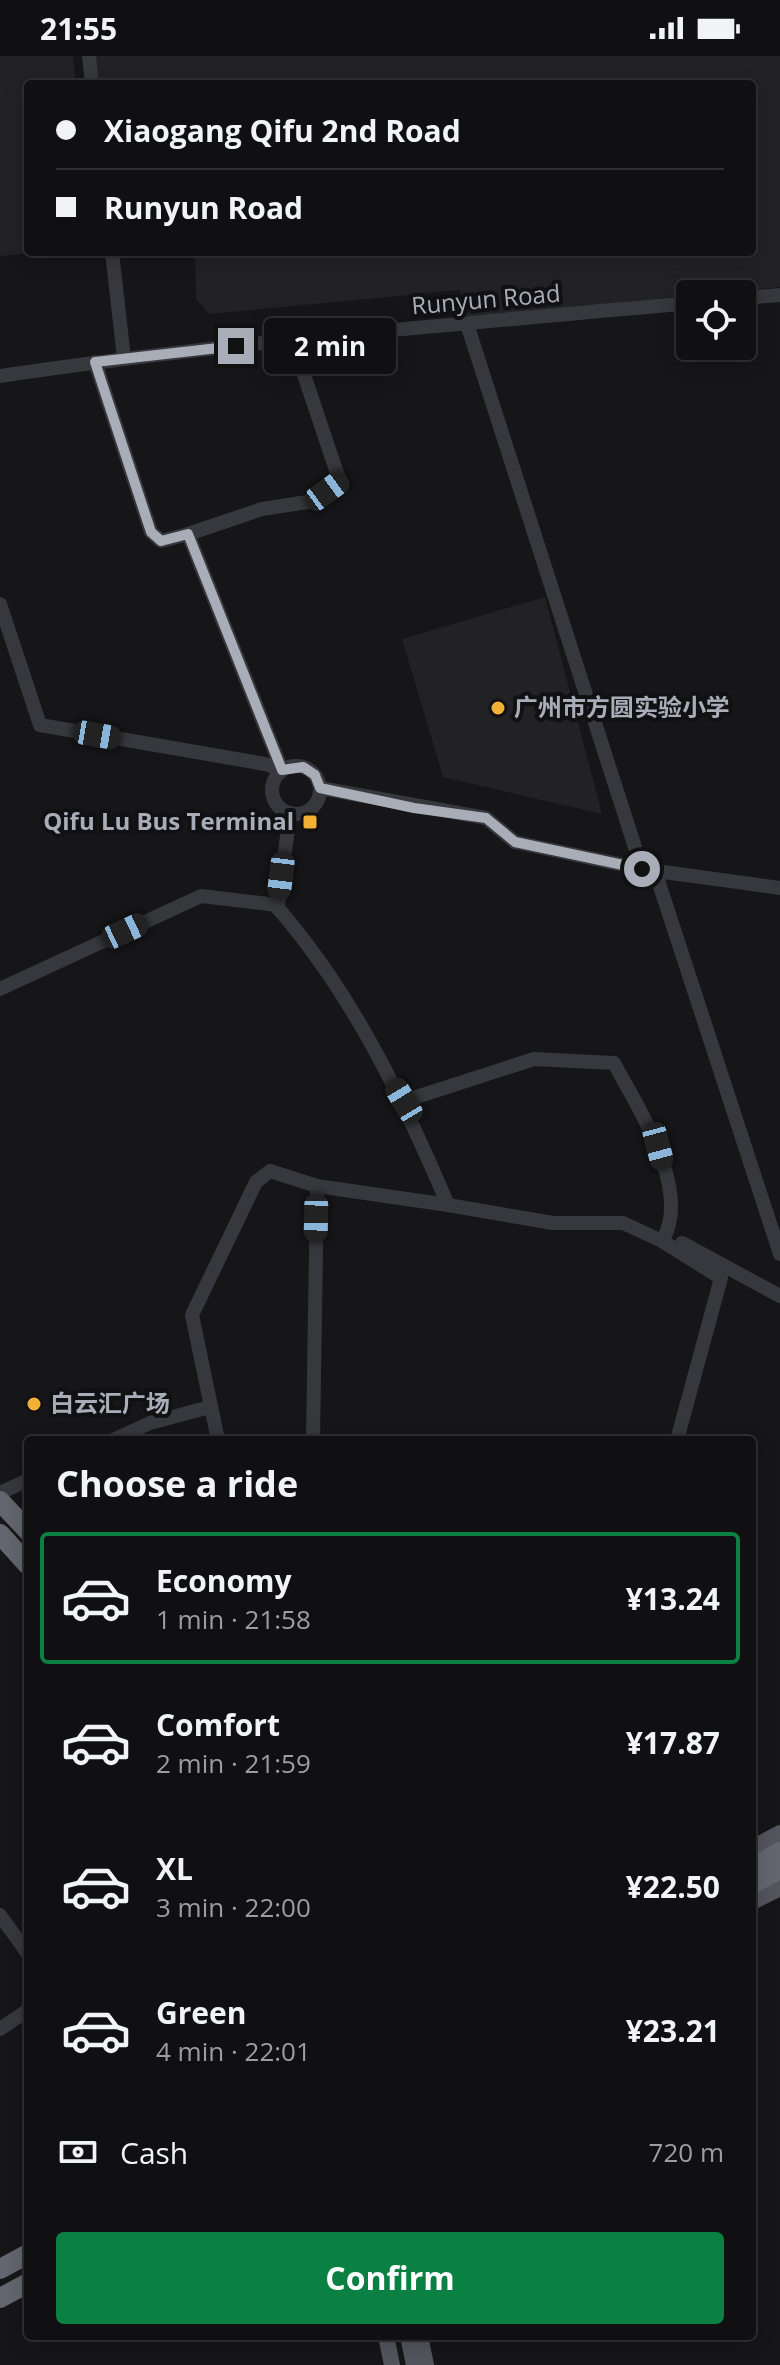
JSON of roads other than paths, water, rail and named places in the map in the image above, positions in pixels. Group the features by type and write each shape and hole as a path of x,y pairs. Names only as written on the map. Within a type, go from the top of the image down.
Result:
{"highway":[{"path":"0,1501 24,1527"},
{"path":"0,1534 24,1561"},
{"path":"756,1864 780,1851"},
{"path":"756,1884 780,1871"},
{"path":"0,2261 24,2249"},
{"path":"0,2269 24,2256"},
{"path":"0,2278 24,2266"},
{"path":"0,2290 24,2277"},
{"path":"0,2298 24,2285"},
{"path":"0,2312 24,2301"}],"main road":[{"path":"756,1846 780,1833"},
{"path":"756,1900 780,1888"},
{"path":"387,2340 392,2365"},
{"path":"399,2340 404,2365"},
{"path":"409,2340 414,2365"},
{"path":"421,2340 426,2365"}],"street":[{"path":"89,56 92,80"},
{"path":"112,256 124,358"},
{"path":"756,297 780,295"},
{"name":"Runyun Road","path":"0,376 292,339 676,304"},
{"path":"467,324 648,870 780,1254"},
{"path":"95,362 151,532 161,541 262,509 314,501 340,482 292,339"},
{"path":"188,534 282,770"},
{"path":"0,604 40,725 265,764 282,770 303,767 315,775 320,788 318,800 310,809 290,813 281,808 273,797 273,784 282,770"},
{"path":"320,788 414,808 486,818 515,842 648,870 780,888"},
{"path":"275,905 290,813"},
{"path":"0,989 201,896 275,905 309,944 404,1101 448,1205"},
{"path":"404,1101 534,1059 614,1063 658,1146 670,1191 664,1238"},
{"path":"217,1436 192,1315 256,1182 270,1171 317,1186 553,1223 623,1223 664,1238 780,1296"},
{"path":"313,1436 317,1186"},
{"path":"664,1238 721,1278 678,1436"},
{"path":"122,1436 150,1423 210,1407"},
{"path":"0,1493 24,1482"},
{"path":"0,1915 24,1948"},
{"path":"0,2029 24,2013"}],"place":[{"name":"广州市方圆实验小学","path":"498,708"},
{"name":"Qifu Lu Bus Terminal","path":"310,822"},
{"name":"白云汇广场","path":"34,1404"}]}
